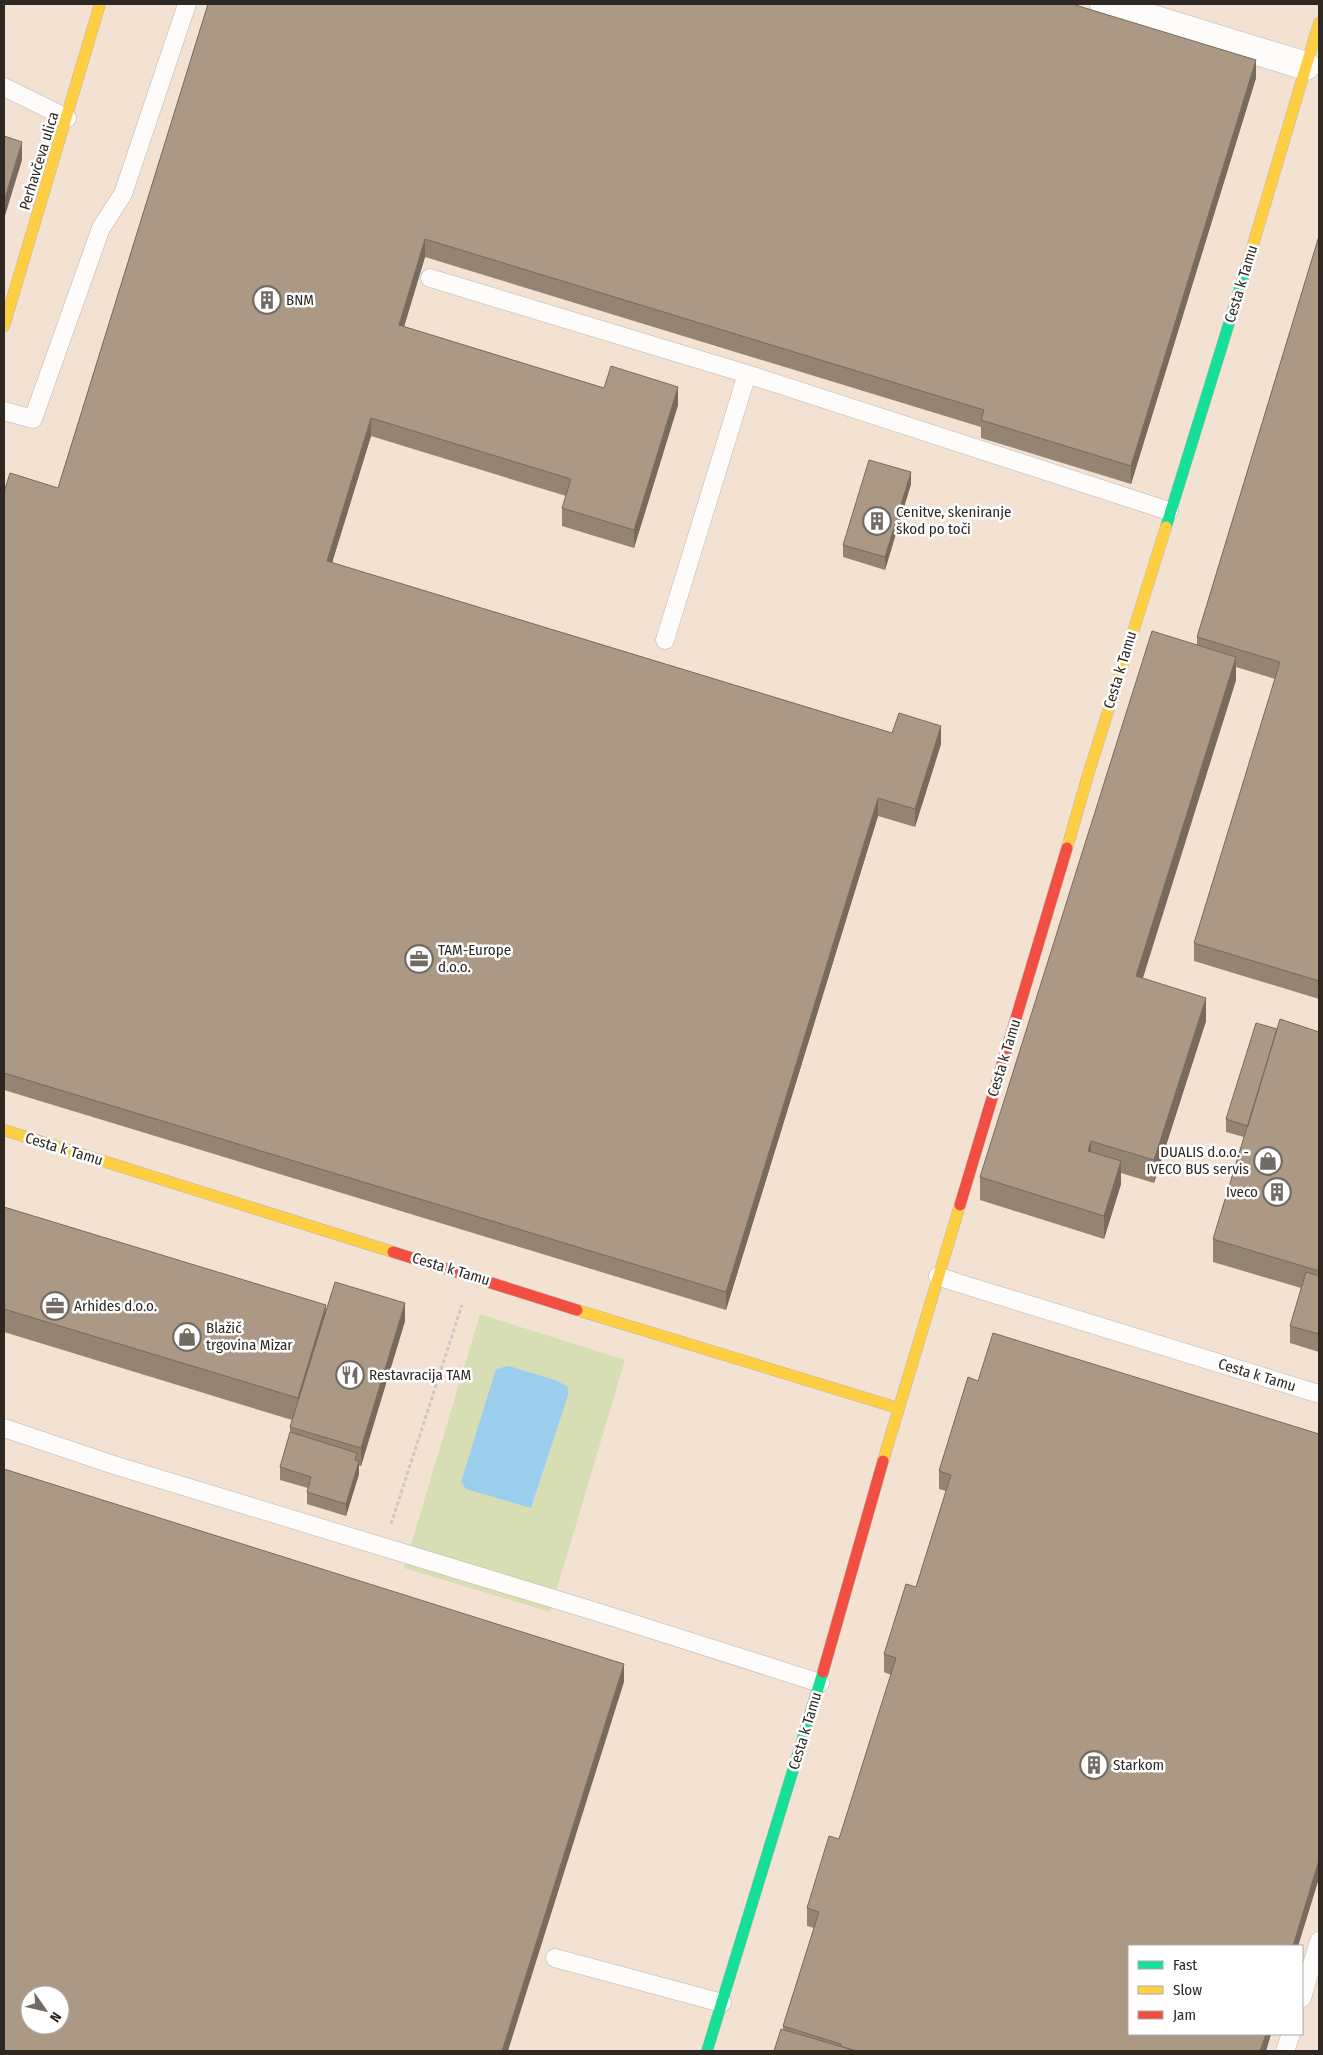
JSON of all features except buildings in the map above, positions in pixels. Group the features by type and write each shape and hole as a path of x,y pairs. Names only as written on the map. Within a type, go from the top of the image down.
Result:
{"street":[{"name":"Perhavčeva ulica","path":"4,326 68,118 100,4"},
{"path":"1120,6 1312,58"},
{"name":"Cesta k Tamu","path":"707,2051 820,1683 898,1408 1170,511 1312,58 1319,23"},
{"name":"Cesta k Tamu","path":"4,1130 472,1276 654,1335 898,1408"}],"lane":[{"path":"4,411 33,420 101,228 123,194 187,4"},
{"path":"4,87 68,118"},
{"path":"430,278 747,374 1170,511"},
{"path":"665,640 747,374"},
{"name":"Cesta k Tamu","path":"938,1276 1319,1394"},
{"path":"4,1428 114,1465 597,1612 820,1683"},
{"path":"1303,1995 1319,1941"},
{"path":"555,1958 722,2003"},
{"path":"1285,2051 1290,2035"}],"path":[{"path":"383,1547 463,1302"}],"shaded area":[{"path":"4,4 1319,4 1319,2051 4,2051"}],"green space":[{"path":"480,1314 625,1360 550,1612 404,1568"}],"water":[{"path":"509,1366 555,1380 568,1387 568,1395 531,1508 466,1489 461,1482 496,1369"}],"traffic: fast":[{"path":"1166,527 1247,265"},
{"path":"707,2051 823,1672"}],"traffic: slow":[{"path":"4,326 100,4"},
{"path":"1247,265 1319,23"},
{"path":"1067,848 1166,527"},
{"path":"4,1130 393,1252"},
{"path":"883,1461 960,1205"},
{"path":"577,1310 898,1408"}],"traffic: jam":[{"path":"960,1205 1067,848"},
{"path":"393,1252 577,1310"},
{"path":"823,1672 883,1461"}],"place":[{"name":"BNM","path":"267,300"},
{"name":"Cenitve, skeniranje škod po toči","path":"877,521"},
{"name":"TAM-Europe d.o.o.","path":"419,959"},
{"name":"DUALIS d.o.o. - IVECO BUS servis","path":"1268,1161"},
{"name":"Iveco","path":"1277,1192"},
{"name":"Arhides d.o.o.","path":"55,1306"},
{"name":"Blažič trgovina Mizar","path":"187,1337"},
{"name":"Restavracija TAM","path":"350,1375"},
{"name":"Starkom","path":"1094,1765"}]}
